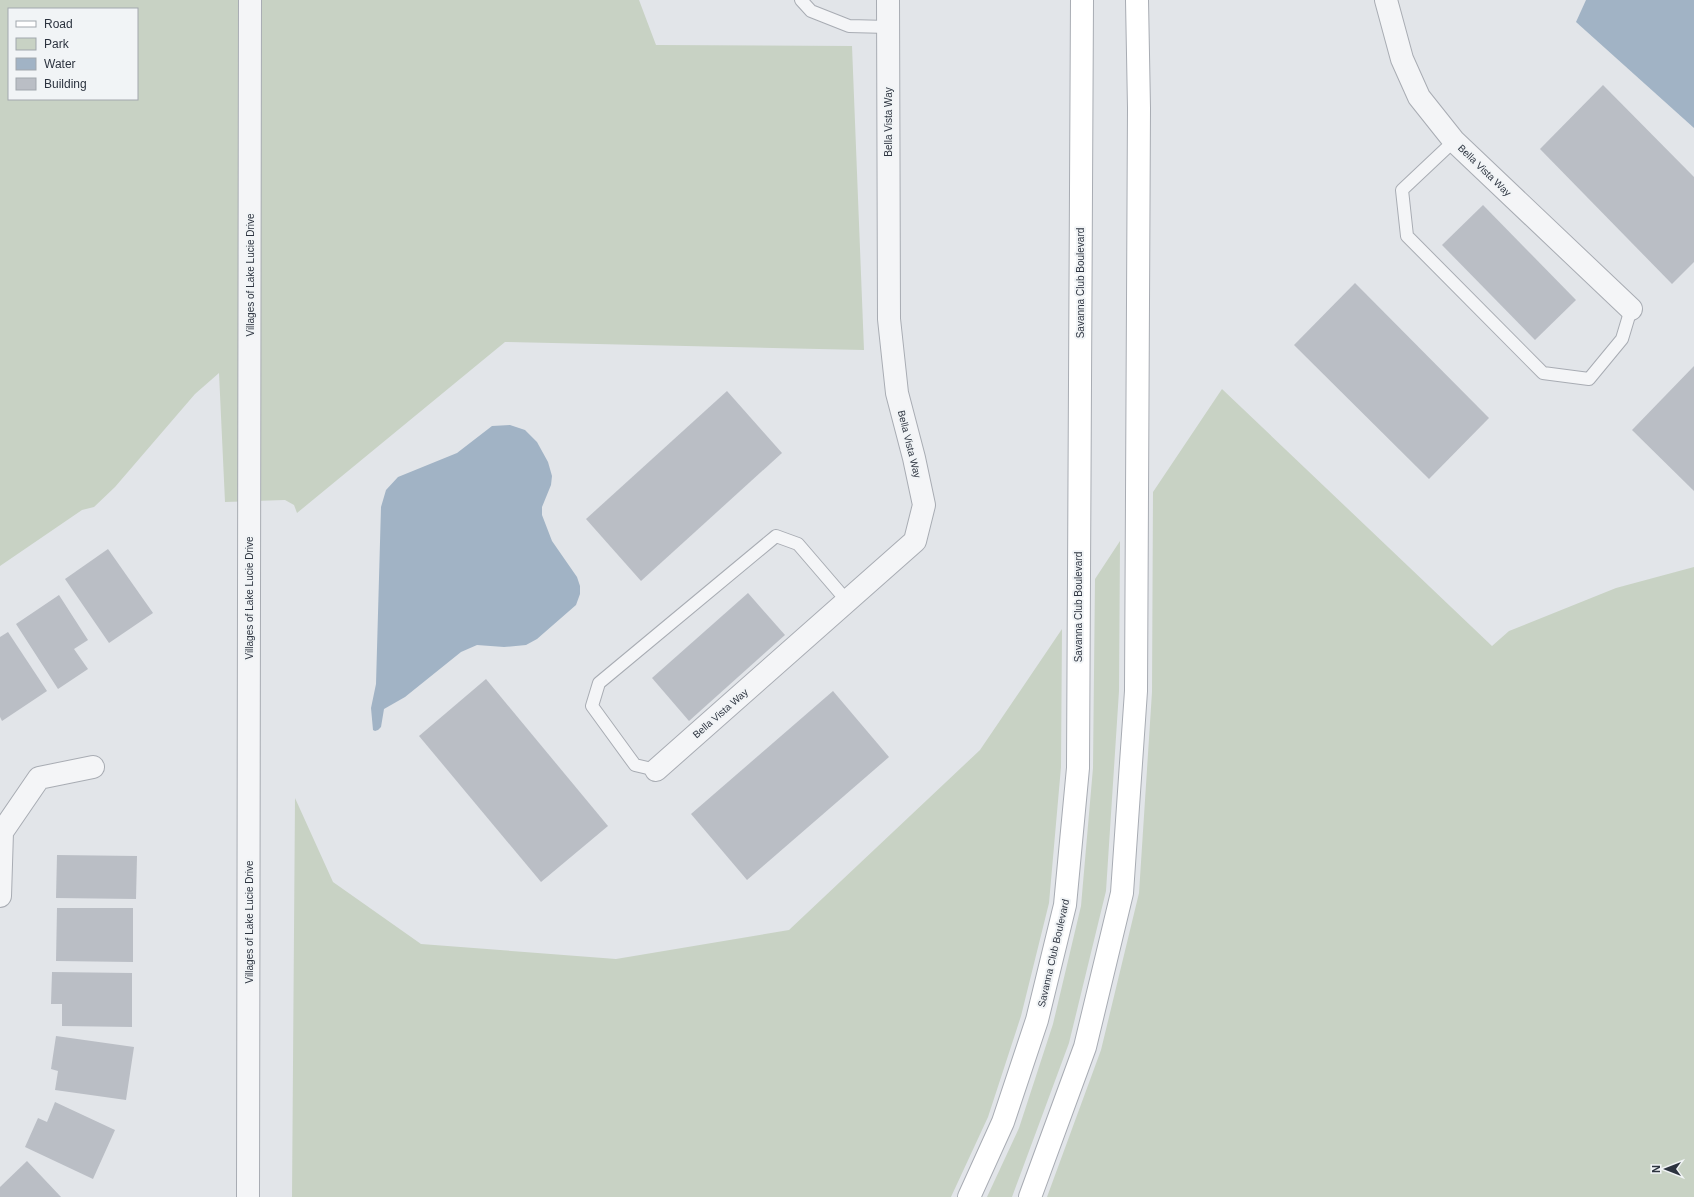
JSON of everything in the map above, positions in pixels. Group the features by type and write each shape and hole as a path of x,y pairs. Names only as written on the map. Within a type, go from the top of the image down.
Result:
{"street":[{"name":"Villages of Lake Lucie Drive","path":"248,1197 250,0"},
{"name":"Bella Vista Way","path":"656,770 915,541 924,505 914,458 897,393 889,318 888,0"},
{"name":"Savanna Club Boulevard","path":"969,1197 1003,1122 1037,1020 1065,905 1078,768 1082,0"},
{"path":"1030,1197 1085,1047 1122,892 1136,691 1139,108 1138,0"},
{"name":"Bella Vista Way","path":"1386,0 1402,59 1420,97 1454,141 1631,309"},
{"path":"0,896 2,832 39,778 93,767"}],"lane":[{"path":"801,0 811,11 849,26 888,27"},
{"path":"1454,141 1402,190 1407,236 1543,373 1589,379 1622,339 1631,309"},
{"path":"656,770 635,765 592,706 599,684 776,536 798,544 847,601"}],"green space":[{"path":"0,0 639,0 656,45 852,46 864,350 505,342 297,513 294,505 285,500 225,502 219,373 195,394 115,487 94,507 82,510 0,566"},
{"path":"1222,389 1492,646 1509,631 1616,588 1694,567 1694,1197 1047,1197 1101,1050 1139,893 1152,692 1153,492"},
{"path":"1120,541 1119,691 1106,891 1069,1043 1012,1197 987,1197 1019,1128 1053,1024 1081,906 1093,768 1095,579"},
{"path":"1062,629 1061,767 1049,903 1021,1016 988,1117 951,1197 292,1197 295,798 333,882 421,944 616,959 789,930 980,750"}],"water":[{"path":"1586,0 1694,0 1694,128 1576,22"},
{"path":"510,425 525,430 537,442 548,462 552,476 551,485 542,507 542,515 552,541 577,577 580,586 580,594 576,605 537,639 526,645 504,647 477,645 461,652 405,697 384,709 381,727 375,731 373,730 371,708 376,684 381,507 386,490 398,477 457,453 492,426"}],"building":[{"path":"1603,85 1694,177 1694,262 1672,284 1540,149"},
{"path":"1483,205 1576,300 1535,340 1442,245"},
{"path":"1355,283 1489,418 1429,479 1294,345"},
{"path":"1694,366 1694,491 1632,430"},
{"path":"727,391 782,453 641,581 586,519"},
{"path":"108,549 153,613 109,643 65,579"},
{"path":"748,593 785,635 689,721 652,678"},
{"path":"59,595 88,640 74,649 88,669 58,689 16,624"},
{"path":"8,632 47,691 2,721 0,717 0,637"},
{"path":"486,679 608,826 541,882 419,736"},
{"path":"833,691 889,757 747,880 691,814"},
{"path":"57,855 137,856 136,899 56,898"},
{"path":"57,908 133,908 133,962 56,961"},
{"path":"52,972 132,973 132,1027 62,1026 62,1004 51,1004"},
{"path":"56,1036 134,1047 126,1100 55,1090 58,1071 51,1069"},
{"path":"55,1102 115,1130 93,1179 25,1147 38,1118 47,1122"},
{"path":"27,1161 61,1197 0,1197 0,1187"}]}
